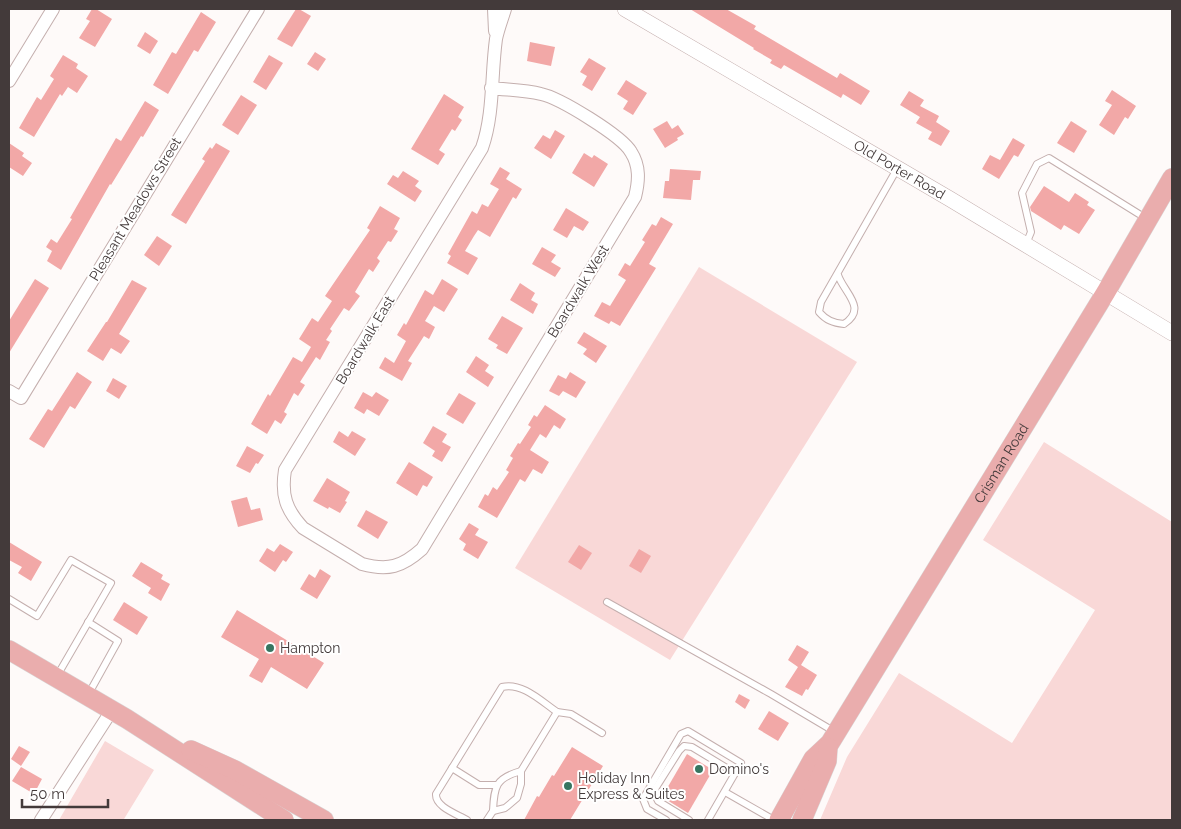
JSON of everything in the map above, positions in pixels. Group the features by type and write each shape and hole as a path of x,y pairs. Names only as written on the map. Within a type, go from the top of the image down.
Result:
{"main road":[{"name":"Crisman Road","path":"779,820 813,759 832,740 1106,292 1172,178"},
{"path":"9,650 119,715 284,820"},
{"path":"119,715 235,770 324,820"},
{"name":"Crisman Road","path":"802,820 827,761 832,740"}],"street":[{"path":"9,81 53,9"},
{"name":"Pleasant Meadows Street","path":"9,391 20,398 258,9"},
{"name":"Boardwalk East","path":"494,9 496,37"},
{"name":"Boardwalk East","path":"411,558 399,565 387,568 362,564 303,528 289,511 282,485 285,470 482,148 487,134 496,37 505,9"},
{"name":"Old Porter Road","path":"629,10 1172,332"},
{"name":"Boardwalk West","path":"411,558 422,548 428,539 635,197 638,184 638,168 631,152 620,140 557,99 541,94 491,88"},
{"path":"41,820 119,715"}],"lane":[{"path":"1026,244 1031,232 1022,193 1037,164 1049,158 1148,219"},
{"path":"838,275 841,284 854,301 855,308 849,320 844,324 825,319 819,312 821,302 898,168"},
{"path":"9,599 37,616 71,560 111,583 56,678"},
{"path":"607,602 771,694 832,740"},
{"path":"87,696 118,641 88,622"},
{"path":"467,820 438,804 435,799 436,794 502,687 510,685 520,687 557,712 571,714 602,733"},
{"path":"493,811 505,808 517,798 521,784 521,771 557,712"},
{"path":"666,820 647,809 643,798 681,734 688,731 741,763 708,820"},
{"path":"689,820 658,801 654,795 655,789 679,750 684,746 692,747 735,773"},
{"path":"452,768 479,785 496,785"},
{"path":"487,820 493,811 496,785 506,775 521,771"},
{"path":"725,792 774,820"}],"shaded area":[{"path":"699,267 857,362 670,660 515,568"},
{"path":"1044,442 1172,522 1172,820 820,820 847,757 899,673 1012,743 1095,610 983,540"},
{"path":"105,741 154,770 124,819 126,820 59,820"}],"building":[{"path":"92,9 96,9 112,19 95,47 79,38 90,21 86,19"},
{"path":"296,9 311,16 292,47 277,39"},
{"path":"690,9 726,9 756,26 754,29 837,78 840,73 870,91 861,105 843,94 841,98 784,65 781,69 770,63 772,60"},
{"path":"201,12 216,22 198,52 194,50 168,94 153,85 172,52 176,54"},
{"path":"145,32 158,41 150,54 137,46"},
{"path":"530,42 555,47 551,66 527,61"},
{"path":"315,52 326,59 318,71 307,64"},
{"path":"63,55 78,64 76,68 88,76 77,93 68,87 62,96 60,94 34,137 19,128 37,97 41,100 54,79 50,76"},
{"path":"269,55 283,63 266,90 253,82"},
{"path":"589,58 606,68 592,91 582,85 587,76 580,72"},
{"path":"626,80 647,93 633,115 623,109 628,101 617,94"},
{"path":"1112,90 1136,106 1128,119 1125,117 1114,135 1099,125 1112,105 1105,101"},
{"path":"909,91 924,100 920,106 939,116 936,122 950,131 941,146 928,139 932,132 916,123 920,117 900,105"},
{"path":"444,94 464,107 458,117 462,120 455,131 452,129 439,150 445,154 438,165 411,149"},
{"path":"241,95 257,105 238,135 222,125"},
{"path":"145,101 159,110 143,137 141,136 110,184 61,270 47,261 52,251 46,247 51,239 57,243 116,138 121,141"},
{"path":"667,121 672,129 678,125 684,134 665,148 653,129"},
{"path":"1071,121 1087,131 1074,153 1057,143"},
{"path":"555,130 565,136 551,159 534,148 543,135 550,139"},
{"path":"1013,138 1025,145 1018,157 1014,155 999,179 982,169 990,155 1000,160"},
{"path":"9,143 24,153 22,156 32,163 23,176 9,167"},
{"path":"216,143 230,151 186,224 171,215 205,161 202,159 210,147 212,149"},
{"path":"584,153 592,158 594,155 608,164 594,187 572,173"},
{"path":"500,167 510,173 506,179 522,189 516,199 513,197 490,237 478,230 474,236 465,251 478,258 468,275 447,263 451,256 448,254 472,211 477,214 482,204 488,207 499,189 490,184"},
{"path":"670,169 701,171 700,180 693,180 691,200 663,198 665,181 669,181"},
{"path":"403,171 419,181 415,186 422,191 415,202 387,184 393,175 398,178"},
{"path":"1044,186 1069,202 1075,193 1089,202 1087,205 1095,210 1079,234 1064,225 1061,230 1031,211 1030,207"},
{"path":"380,206 400,218 394,229 398,231 391,242 388,241 377,258 380,261 373,272 369,269 355,292 360,296 349,311 344,308 330,329 332,331 326,340 330,342 320,360 316,357 300,382 305,385 298,396 294,393 284,412 287,414 281,424 275,420 267,434 251,424 268,394 270,396 293,357 302,362 311,347 299,339 312,318 318,322 332,301 325,296 370,230 367,228"},
{"path":"566,208 589,222 583,231 574,226 567,238 553,230"},
{"path":"661,217 673,224 649,264 656,268 620,326 611,321 609,324 594,316 602,302 610,306 626,280 618,275 625,263 630,266 645,242 642,240 652,224 656,226"},
{"path":"157,236 172,246 159,266 144,255"},
{"path":"542,247 556,255 551,262 561,268 555,277 532,264"},
{"path":"35,279 49,288 9,353 9,321"},
{"path":"442,279 458,289 444,312 434,306 425,321 435,327 429,339 424,336 408,361 412,363 402,381 379,368 385,357 394,363 406,341 397,335 404,323 406,325 425,290 433,295"},
{"path":"132,280 147,288 119,334 130,341 121,354 111,348 103,361 87,351"},
{"path":"520,283 535,293 531,300 538,304 533,314 510,300"},
{"path":"502,316 523,328 507,354 496,348 498,345 488,339"},
{"path":"584,332 607,346 596,363 583,354 587,349 577,343"},
{"path":"476,356 489,365 485,371 494,377 488,387 466,372"},
{"path":"77,372 92,382 75,409 70,406 44,448 29,439 48,409 52,411"},
{"path":"570,372 586,382 576,398 563,391 559,396 549,391 558,375 566,379"},
{"path":"113,378 127,386 119,399 106,391"},
{"path":"363,392 372,397 376,392 389,400 379,416 367,409 364,414 354,408"},
{"path":"459,393 476,403 463,424 446,414"},
{"path":"545,405 566,419 560,429 554,425 546,438 540,434 530,450 549,462 542,474 533,469 525,482 520,479 497,518 478,507 485,494 488,496 493,487 497,490 509,472 506,470 513,458 510,456 531,427 528,425 534,415 537,417"},
{"path":"433,426 447,434 442,442 451,447 442,462 432,456 435,451 423,443"},
{"path":"339,431 348,437 352,431 366,439 355,456 333,442"},
{"path":"247,446 264,455 250,473 236,466"},
{"path":"409,462 433,477 427,487 423,485 417,496 396,483"},
{"path":"327,478 350,492 345,501 347,502 340,513 313,501"},
{"path":"247,497 251,510 260,508 263,520 238,527 231,501"},
{"path":"366,510 388,522 378,539 357,526"},
{"path":"469,523 479,529 475,535 488,542 478,559 463,550 466,544 459,539"},
{"path":"9,542 42,562 31,581 18,573 22,567 9,560"},
{"path":"280,544 293,552 286,562 283,560 275,572 259,561 267,548 274,552"},
{"path":"579,545 592,553 581,570 568,562"},
{"path":"639,549 651,556 641,573 629,566"},
{"path":"141,562 163,575 161,579 170,584 161,601 148,593 151,588 132,576"},
{"path":"320,569 331,576 317,599 300,589 309,574 315,578"},
{"path":"124,602 148,617 137,635 113,620"},
{"name":"Hampton","path":"237,610 324,663 307,689 271,667 262,683 249,676 259,659 221,637"},
{"path":"797,645 809,652 801,665 817,675 802,696 785,687 798,667 788,660"},
{"path":"739,694 750,700 745,709 735,702"},
{"path":"769,711 789,723 778,741 758,729"},
{"path":"19,746 30,752 21,766 11,759"},
{"name":"Holiday Inn Express & Suites","path":"572,747 603,766 570,820 524,820 537,796 539,797 552,775 554,776"},
{"path":"687,754 713,770 688,813 662,797"},
{"path":"21,767 42,779 34,794 12,781"}],"place":[{"name":"Hampton","path":"270,648"},
{"name":"Domino's","path":"699,769"},
{"name":"Holiday Inn Express & Suites","path":"568,786"}]}
